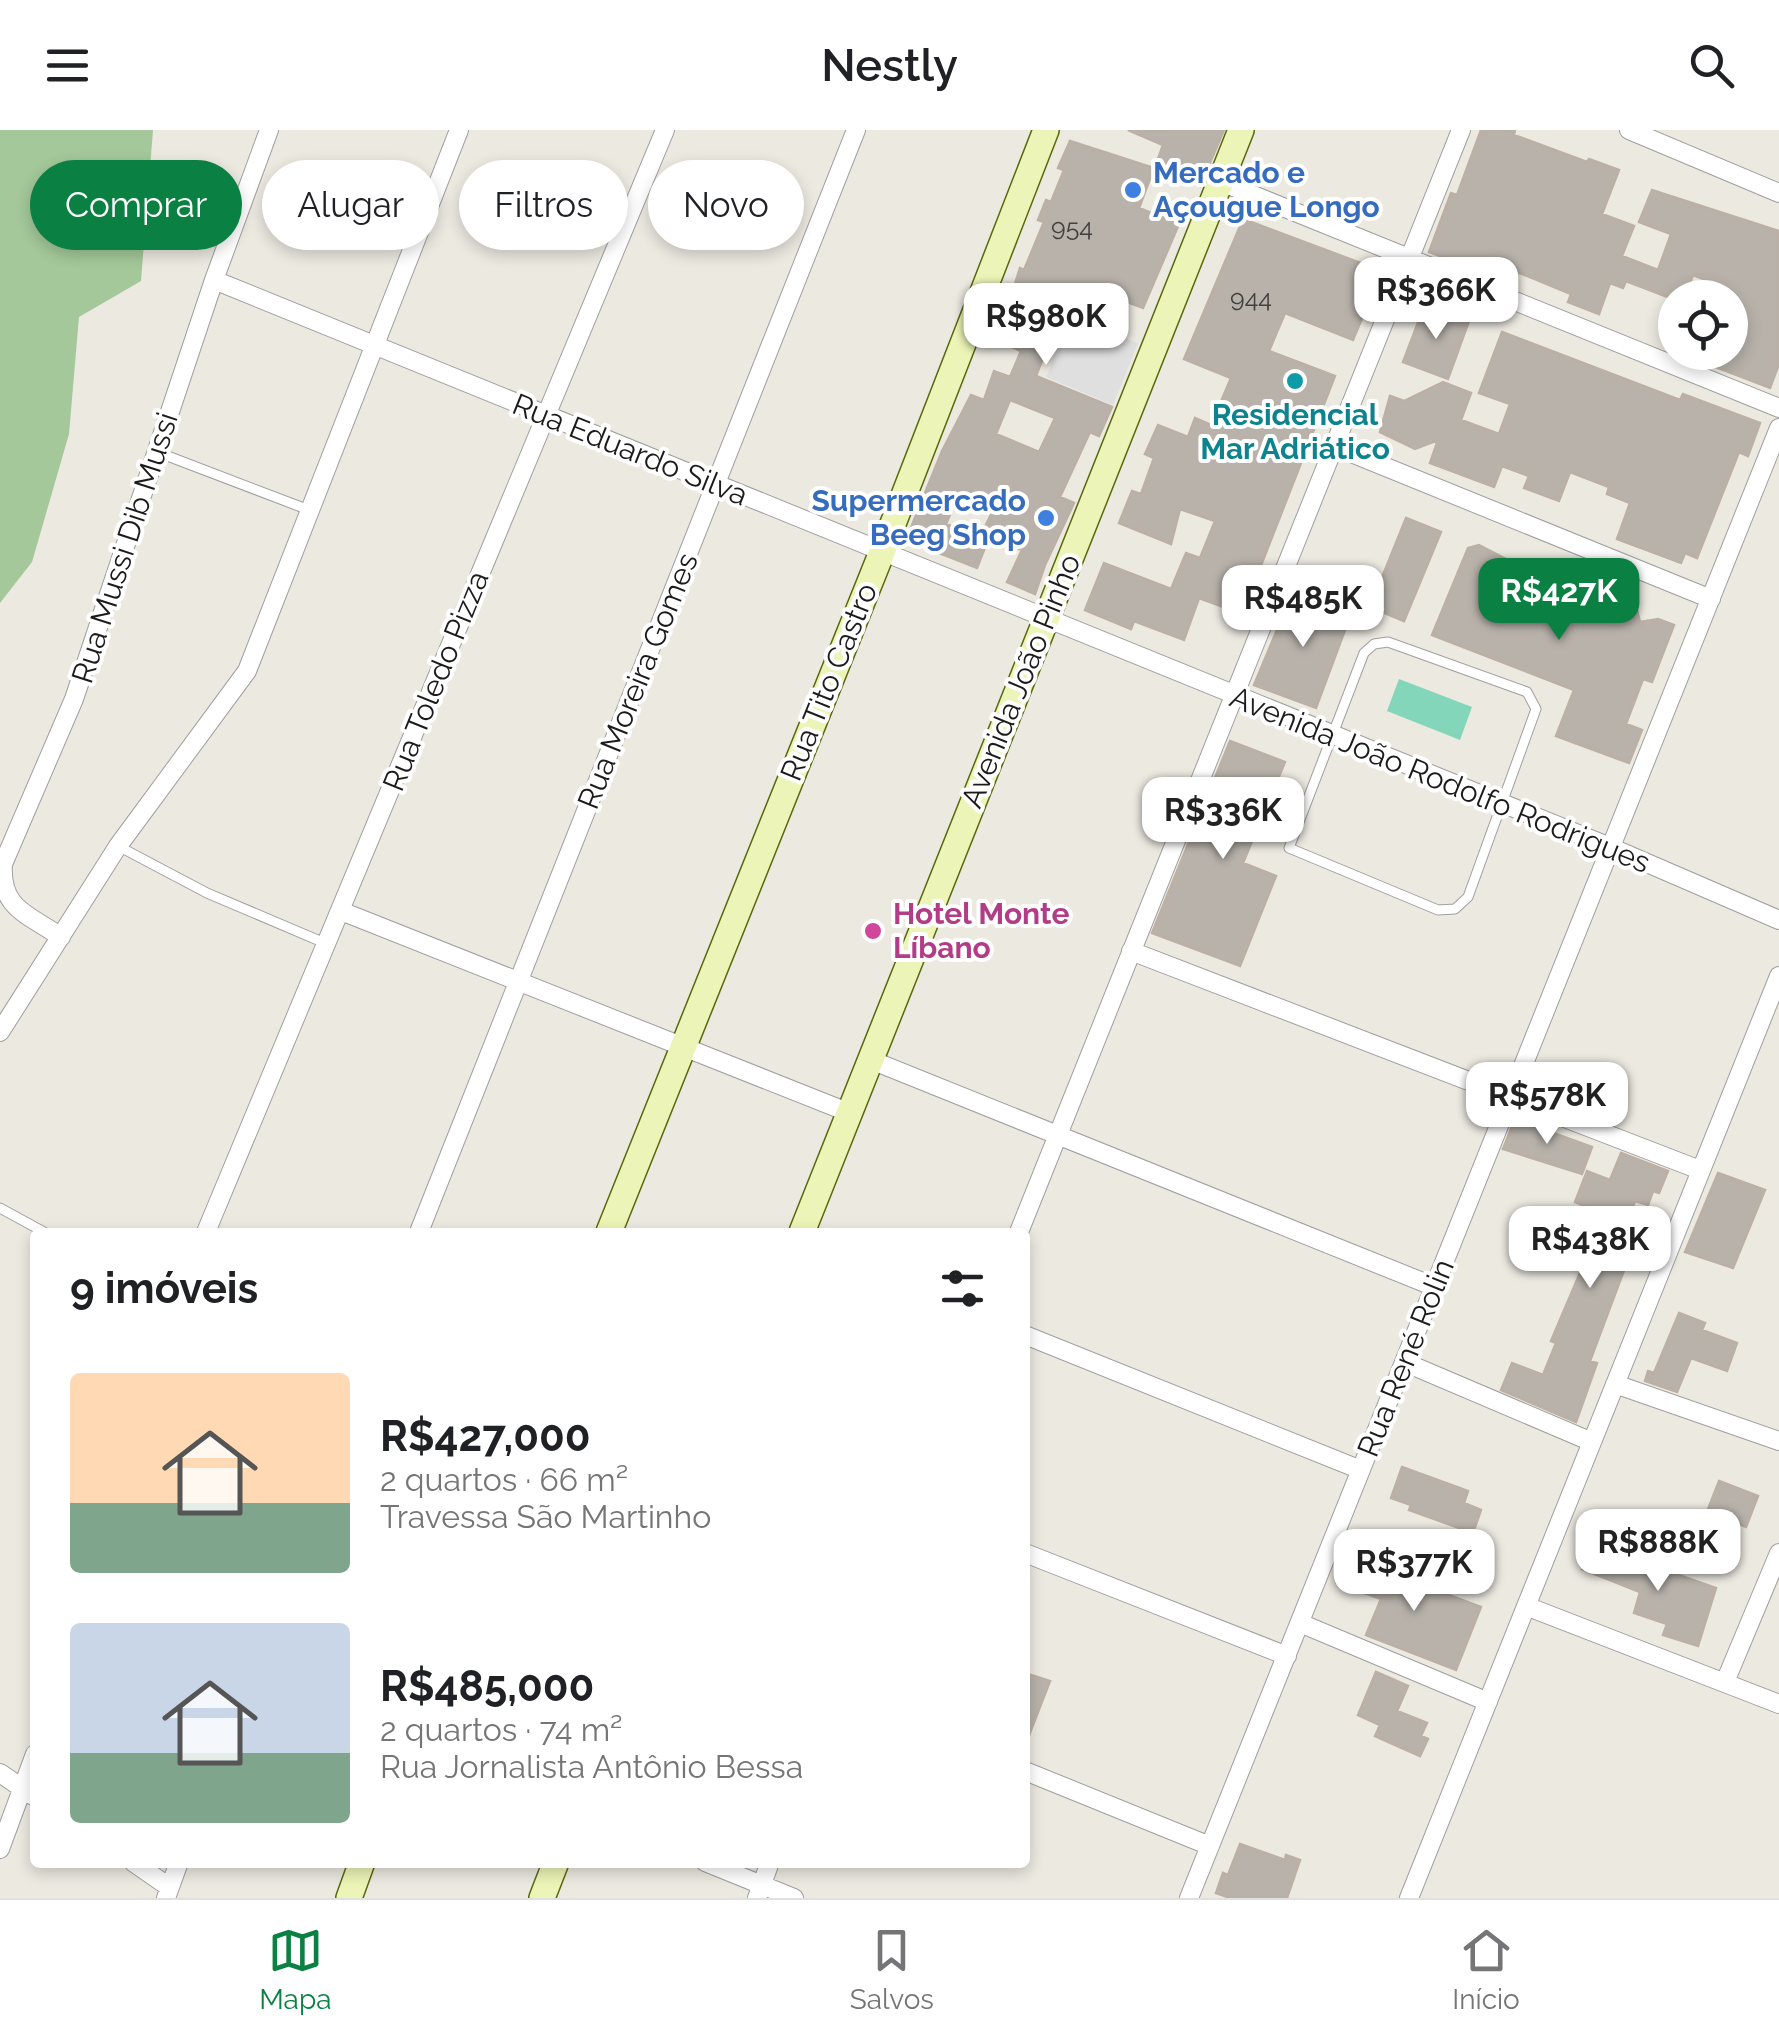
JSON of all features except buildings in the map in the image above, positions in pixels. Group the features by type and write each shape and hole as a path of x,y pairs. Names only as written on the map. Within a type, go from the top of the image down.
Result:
{"main road":[{"name":"Rua Tito Castro","path":"611,1228 882,552 1046,130"},
{"name":"Avenida João Pinho","path":"804,1228 1241,130"},
{"path":"349,1898 360,1868"},
{"path":"542,1898 554,1868"}],"street":[{"name":"Rua Mussi Dib Mussi","path":"61,937 6,899 1,884 3,864 74,699 214,280 269,130"},
{"path":"0,1032 118,846 247,671 459,130"},
{"name":"Rua Toledo Pizza","path":"208,1228 665,130"},
{"name":"Rua Moreira Gomes","path":"421,1228 856,130"},
{"path":"1021,1228 1460,130"},
{"path":"1629,130 1779,193"},
{"path":"1220,182 1779,408"},
{"name":"Rua Eduardo Silva","path":"214,280 1046,619"},
{"name":"Rua René Rolin","path":"1189,1898 1777,439"},
{"path":"1334,446 1710,599"},
{"name":"Avenida João Rodolfo Rodrigues","path":"1046,619 1610,847 1779,920"},
{"path":"341,911 850,1113"},
{"path":"1131,951 1700,1170"},
{"path":"1409,1898 1779,976"},
{"path":"871,1060 1435,1286"},
{"path":"1030,1337 1361,1470"},
{"path":"1404,1362 1592,1442"},
{"path":"1615,1384 1779,1441"},
{"path":"1725,1682 1779,1553"},
{"path":"1030,1555 1287,1656"},
{"path":"1526,1606 1779,1704"},
{"path":"1300,1623 1488,1702"},
{"path":"1030,1773 1210,1846"},
{"path":"0,1774 28,1792 0,1849"},
{"path":"140,1868 168,1892 176,1868"},
{"path":"716,1868 759,1892 794,1898"},
{"path":"759,1892 768,1868"}],"lane":[{"path":"157,452 312,511"},
{"path":"1388,642 1528,692 1536,709 1502,803 1468,897 1455,909 1438,910 1289,848 1364,653 1374,644 1388,642"},
{"path":"118,846 207,893 327,944"},
{"path":"0,1208 37,1228"}],"green space":[{"path":"0,130 153,130 151,160 30,160 30,250 143,250 141,281 79,317 69,434 32,562 0,603"},
{"path":"1399,679 1472,707 1460,740 1387,711"}],"shaded area":[{"path":"1070,317 1138,343 1113,405 1046,377"}],"place":[{"name":"Mercado e Açougue Longo","path":"1133,190"},
{"name":"Residencial Mar Adriático","path":"1295,381"},
{"name":"Supermercado Beeg Shop","path":"1046,518"},
{"name":"Hotel Monte Líbano","path":"873,931"}]}
